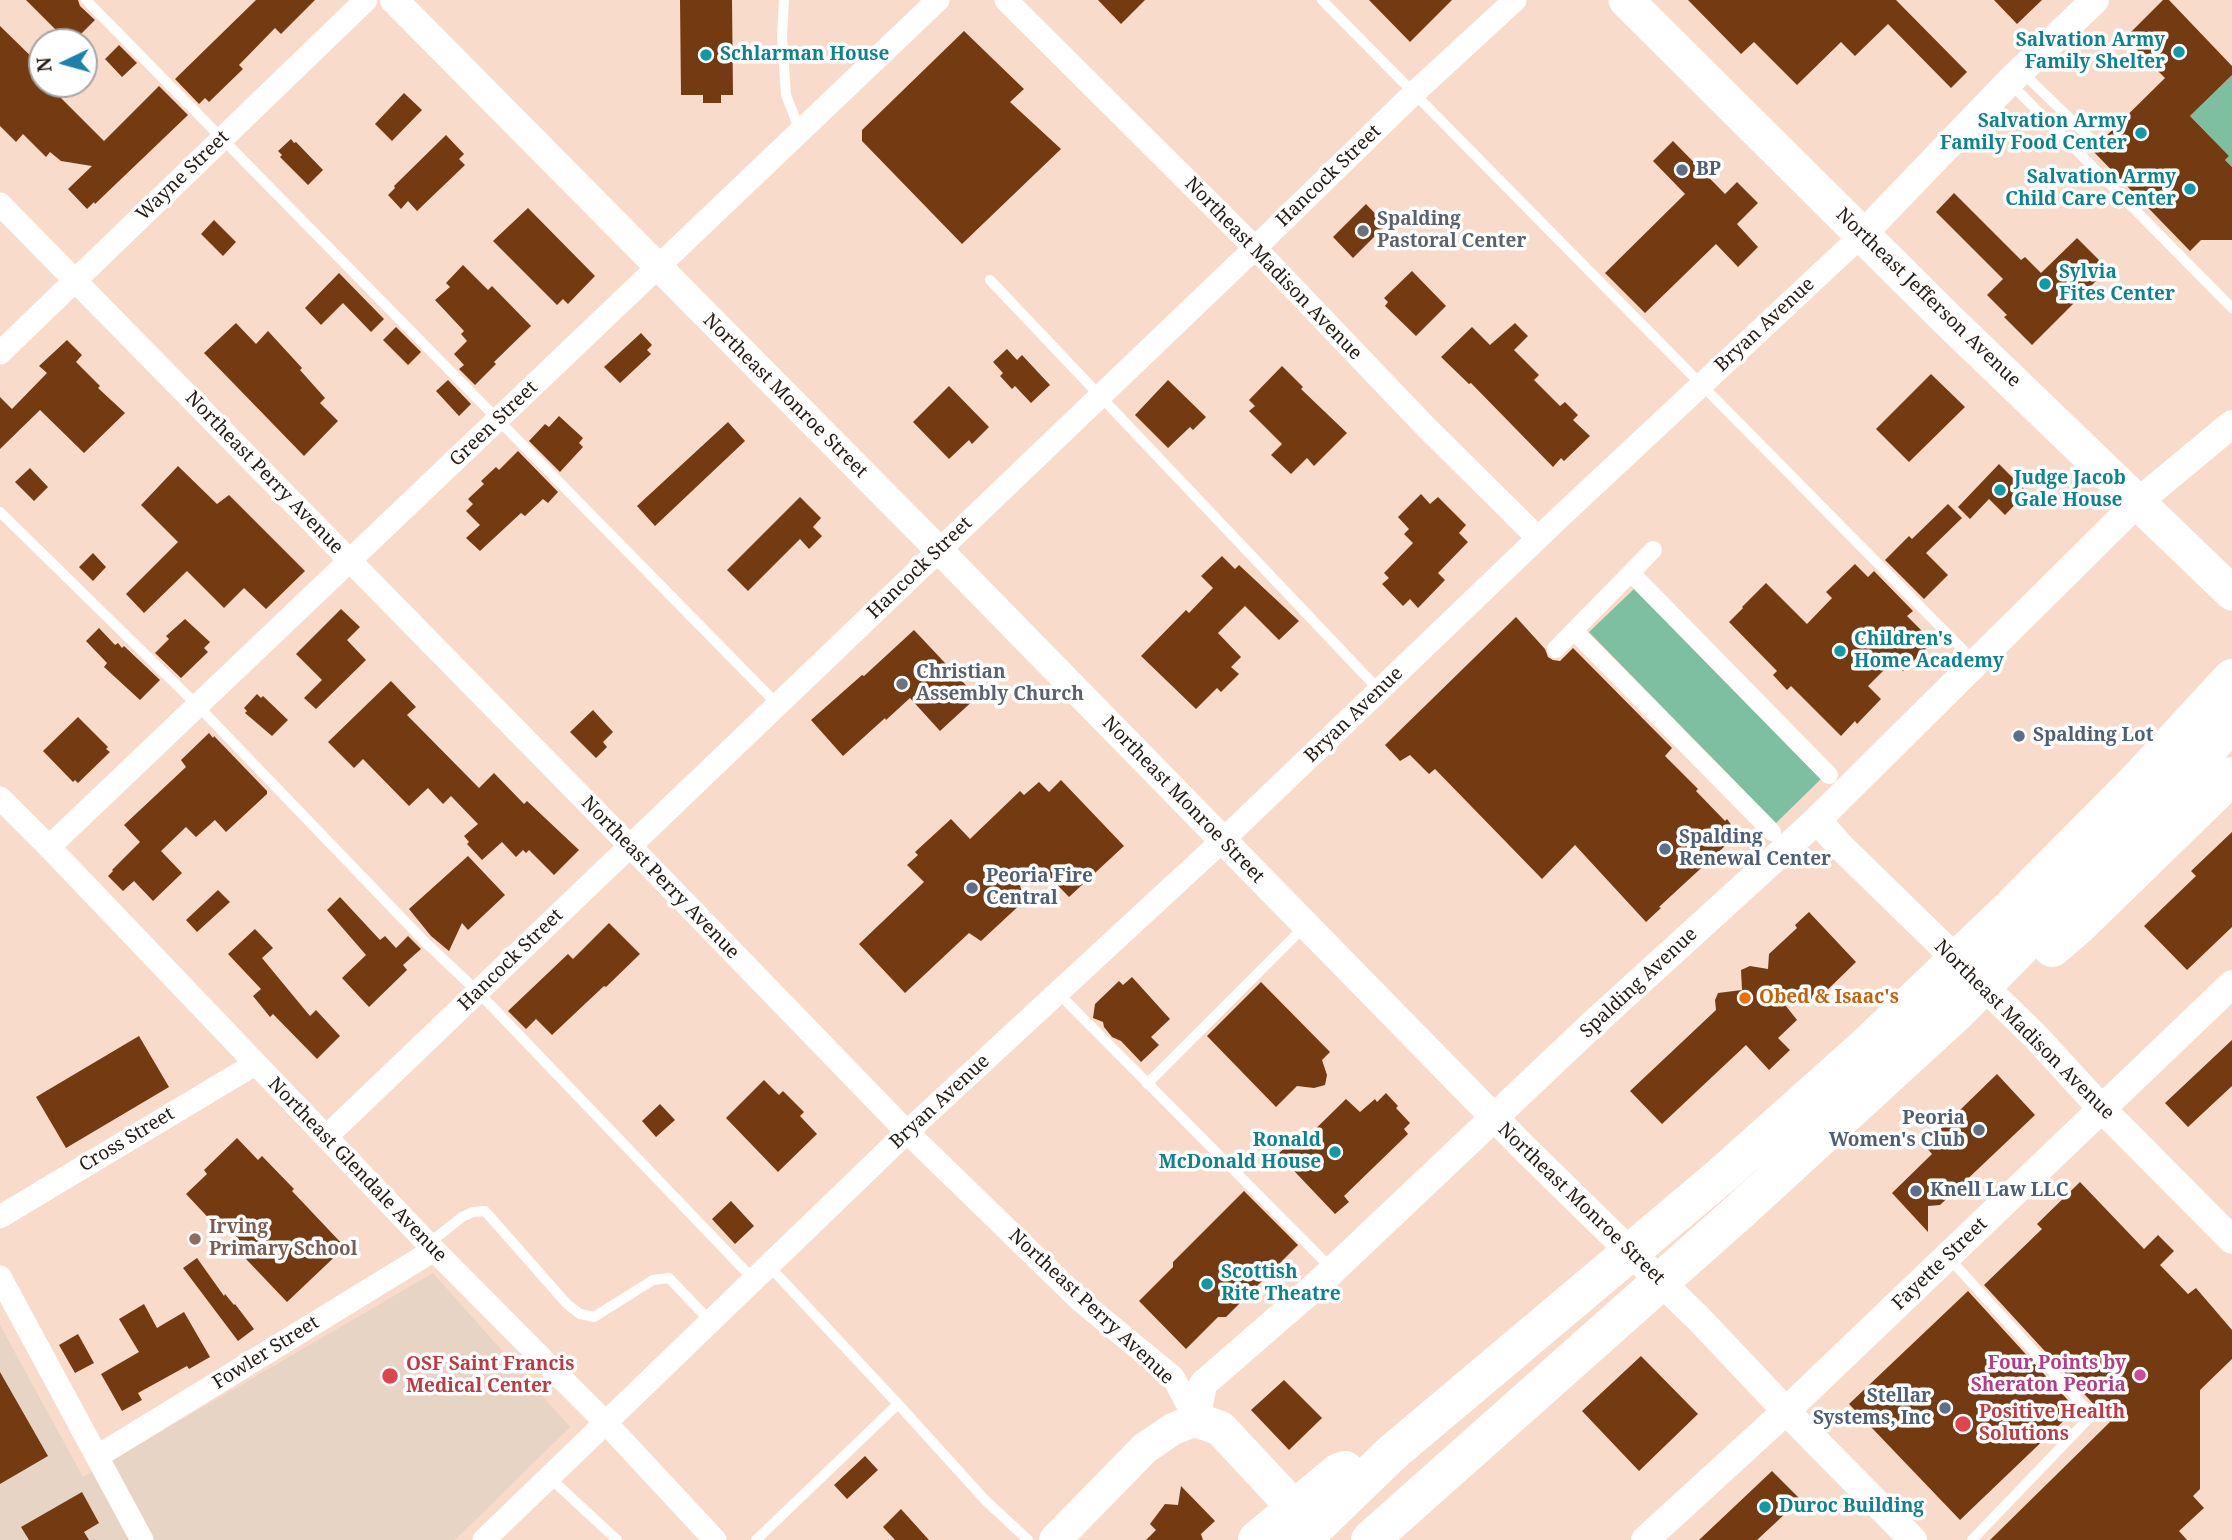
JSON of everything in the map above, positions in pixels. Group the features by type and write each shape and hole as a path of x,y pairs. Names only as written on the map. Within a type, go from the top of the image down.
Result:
{"highway":[{"path":"1995,922 2232,647"},
{"path":"1303,1540 1393,1452 1732,1166 1863,1049 2138,780 2232,678"},
{"path":"1370,1540 1957,1012 2232,723"},
{"path":"1957,1012 2032,964 2079,925 2232,776"},
{"path":"1257,1540 1339,1472 1393,1452"},
{"path":"1381,1540 1450,1468"}],"main road":[{"name":"Northeast Jefferson Avenue","path":"1626,0 1862,235 2223,584"},
{"path":"1055,1540 1145,1448 1173,1429 1196,1420 1220,1428 1325,1540"}],"street":[{"name":"Wayne Street","path":"0,352 366,0"},
{"name":"Northeast Monroe Street","path":"394,0 939,550 1495,1119 1700,1320 1913,1540"},
{"name":"Green Street","path":"49,847 938,0"},
{"name":"Northeast Madison Avenue","path":"1006,0 1255,248 1425,426 1538,538"},
{"name":"Hancock Street","path":"326,1137 1414,93 1515,0"},
{"name":"Bryan Avenue","path":"484,1540 907,1132 1223,840 1538,538 1862,235 2015,77 2095,0"},
{"name":"Northeast Perry Avenue","path":"0,204 907,1132 1082,1302 1173,1377 1196,1420"},
{"name":"Spalding Avenue","path":"1196,1420 1202,1384 1333,1270 1594,1023 1817,820 2138,502 2232,424"},
{"path":"1556,649 1653,550"},
{"path":"1631,573 1829,775"},
{"path":"1574,631 1772,832"},
{"name":"Northeast Glendale Avenue","path":"0,798 431,1247 606,1423 715,1540"},
{"name":"Northeast Madison Avenue","path":"1817,820 1842,848 2036,1037 2102,1109 2232,1240"},
{"name":"Fayette Street","path":"1645,1540 1786,1411 2232,984"},
{"name":"Cross Street","path":"0,1217 255,1064"},
{"name":"Fowler Street","path":"98,1456 431,1247"},
{"path":"0,1277 142,1540"}],"lane":[{"path":"86,0 778,705"},
{"path":"785,0 782,36 786,95 801,131"},
{"path":"1322,0 1976,663"},
{"path":"2015,77 2092,141"},
{"path":"2015,77 2232,308"},
{"path":"990,280 1379,690"},
{"path":"0,512 198,706 416,932 761,1273 898,1404 986,1501 1028,1540"},
{"path":"1147,1084 1305,926"},
{"path":"1058,993 1333,1270"},
{"path":"431,1247 462,1217 485,1211 567,1304 580,1314 594,1317 653,1280 669,1278 711,1322"},
{"path":"1948,1257 2092,1415 1972,1540"},
{"path":"756,1540 898,1404"},
{"path":"549,1477 617,1540"}],"shaded area":[{"name":"OSF Saint Francis Medical Center","path":"433,1273 570,1427 455,1540 0,1540 0,1325 83,1477"}],"green space":[{"path":"2232,75 2232,167 2225,160 2229,156 2190,116"},
{"path":"1634,589 1821,779 1776,823 1589,632"}],"building":[{"path":"26,0 78,0 80,6 95,20 87,28 54,28"},
{"path":"256,0 315,0 281,34 275,28 239,65 243,69 209,102 205,98 199,104 175,79"},
{"name":"Schlarman House","path":"680,0 732,0 733,95 721,95 721,103 703,103 703,95 681,95"},
{"path":"1098,0 1145,0 1121,24"},
{"path":"1369,0 1452,0 1410,42"},
{"path":"1688,0 1896,0 1967,72 1951,88 1888,24 1855,56 1841,42 1797,85 1754,42 1741,54"},
{"path":"1994,0 2042,0 2017,24"},
{"path":"2163,0 2169,0 2232,66 2232,75 2190,116 2229,156 2225,160 2232,167 2232,240 2201,240 2190,251 2092,150 2165,78 2125,38"},
{"path":"0,26 28,53 28,98 61,98 104,141 159,86 188,115 87,209 68,189 92,166 61,161 50,152 46,157 23,134 16,142 0,126"},
{"path":"964,31 1024,89 1010,102 1061,149 962,244 862,141 862,130"},
{"path":"119,45 137,63 122,77 105,59"},
{"path":"404,93 422,110 392,141 375,124"},
{"path":"446,135 464,154 459,159 465,165 417,211 408,201 401,209 388,195"},
{"path":"291,139 323,170 308,185 280,157 282,155 278,151"},
{"path":"1673,141 1725,194 1737,182 1758,203 1737,224 1758,247 1738,267 1716,244 1645,313 1605,273 1685,194 1653,161"},
{"name":"Sylvia Fites Center","path":"1954,193 2021,260 2025,257 2041,273 2077,238 2108,269 2032,345 1987,295 2003,279 1936,212"},
{"path":"1366,204 1386,225 1353,258 1333,237"},
{"path":"528,208 595,276 568,304 563,299 557,305 493,241"},
{"path":"214,220 236,242 223,256 201,234"},
{"path":"463,265 488,290 492,286 531,326 475,385 459,369 464,365 454,354 467,341 461,334 464,331 435,300 450,287 446,283"},
{"path":"1412,271 1446,306 1416,336 1385,306 1388,302 1384,298"},
{"path":"339,273 384,319 371,332 343,303 321,325 305,308"},
{"path":"236,323 256,344 268,331 302,368 300,370 325,398 320,403 338,421 304,456 204,353"},
{"path":"1515,323 1528,336 1514,350 1539,375 1534,380 1560,406 1565,402 1578,415 1573,420 1590,436 1564,461 1561,458 1553,467 1471,383 1441,357 1472,327 1490,345"},
{"path":"396,327 421,352 408,365 383,340"},
{"path":"641,333 652,345 647,350 651,354 620,383 604,367"},
{"path":"67,340 82,355 76,362 100,386 98,388 125,413 84,453 40,410 0,449 0,397 12,409 47,373 39,366"},
{"path":"1007,349 1017,360 1022,355 1050,385 1031,403 1015,386 1012,389 1000,376 1003,373 993,362"},
{"path":"1282,366 1303,387 1301,389 1347,433 1314,466 1307,458 1291,474 1271,455 1282,444 1249,411 1255,406 1249,400"},
{"path":"1931,374 1965,407 1909,462 1876,429"},
{"path":"448,380 471,404 459,416 436,391"},
{"path":"1168,380 1206,417 1193,430 1190,427 1168,448 1135,415"},
{"path":"949,386 989,427 972,444 969,440 949,459 913,422"},
{"path":"559,416 583,438 579,443 583,447 560,472 529,441 545,424 549,427"},
{"path":"728,422 745,441 655,526 637,506"},
{"path":"518,451 558,492 548,503 543,499 525,516 521,513 480,551 466,538 480,525 466,511 473,504 468,499 484,484 481,481 496,467 499,470"},
{"name":"Judge Jacob Gale House","path":"1999,464 2027,492 2005,515 1989,499 1970,519 1958,507"},
{"path":"178,466 217,504 229,495 305,571 266,609 244,588 224,608 187,571 144,613 126,594 178,542 141,505"},
{"path":"30,468 48,487 34,501 15,482"},
{"path":"1421,494 1430,504 1438,497 1466,525 1459,533 1468,542 1438,573 1445,580 1418,608 1410,599 1403,606 1382,584 1389,578 1384,573 1413,543 1404,534 1409,529 1398,517"},
{"path":"800,497 821,518 813,527 822,536 809,549 800,539 748,591 727,570"},
{"path":"1948,504 1962,518 1926,553 1948,575 1924,599 1885,560 1909,536 1912,539"},
{"path":"93,553 106,567 93,581 79,567"},
{"path":"1222,556 1235,569 1239,565 1299,621 1279,640 1245,606 1218,633 1241,657 1231,667 1239,674 1221,692 1217,688 1196,709 1141,656 1186,610 1189,613 1213,588 1201,576"},
{"name":"Children's Home Academy","path":"1855,564 1868,577 1874,571 1913,611 1907,616 1933,642 1903,671 1893,661 1868,686 1881,699 1841,736 1791,686 1787,690 1773,675 1777,671 1729,622 1766,583 1807,624 1832,598 1826,592"},
{"path":"341,609 360,627 347,640 366,660 316,709 304,698 322,680 296,654"},
{"path":"1516,617 1553,660 1560,661 1573,648 1672,748 1665,756 1725,821 1727,819 1738,834 1646,922 1575,845 1542,879 1435,769 1429,774 1410,755 1400,761 1385,745"},
{"path":"185,619 210,642 204,648 208,652 181,678 155,653 169,639 166,636"},
{"path":"99,628 115,645 118,643 122,648 124,646 160,680 140,700 104,667 107,663 86,641"},
{"path":"914,630 977,697 940,731 910,698 843,756 811,720"},
{"path":"391,681 416,707 407,715 479,788 494,773 524,804 527,801 579,850 554,875 529,850 526,853 523,850 516,857 502,842 482,860 467,844 469,842 464,836 478,824 451,796 443,804 428,788 409,806 363,759 354,768 328,742"},
{"path":"257,694 261,698 263,696 288,720 272,736 245,713 247,711 244,708"},
{"path":"593,710 613,732 603,742 607,747 596,758 570,732"},
{"path":"78,717 110,752 78,783 75,780 73,782 43,751"},
{"path":"209,733 267,794 226,832 215,820 196,837 186,827 161,851 182,873 153,901 134,881 123,891 108,876 140,842 124,825 186,767 181,760"},
{"name":"Peoria Fire Central","path":"1061,780 1124,846 1069,897 1040,867 1020,885 1024,901 981,941 969,933 905,993 859,944 924,882 907,865 918,855 915,852 951,819 970,839 1020,791 1024,795 1039,782 1049,792"},
{"path":"2232,832 2232,927 2187,970 2144,926 2196,876 2191,871"},
{"path":"468,856 505,895 468,930 462,923 449,951 431,936 409,909"},
{"path":"218,890 230,902 197,932 186,920"},
{"path":"340,897 380,940 385,936 396,948 408,936 421,949 403,965 407,970 369,1007 342,978 366,955 327,910"},
{"path":"1809,912 1856,962 1815,1002 1782,1001 1797,1020 1778,1038 1790,1050 1769,1070 1746,1045 1662,1124 1630,1091 1716,1010 1715,1000 1718,993 1742,990 1741,970 1750,966 1768,969 1769,954 1797,928 1795,925"},
{"path":"609,923 640,954 552,1035 536,1019 526,1029 508,1011 568,954 573,959"},
{"path":"255,929 273,948 262,958 310,1016 316,1010 340,1036 317,1059 273,1014 270,1017 253,996 261,989 228,954"},
{"path":"1132,977 1170,1019 1151,1037 1159,1045 1141,1062 1121,1041 1112,1037 1103,1022 1093,1018 1095,1004 1119,981 1123,985"},
{"path":"1261,982 1330,1052 1322,1060 1327,1075 1325,1085 1314,1088 1297,1086 1276,1107 1207,1036"},
{"path":"139,1036 169,1087 66,1148 36,1097"},
{"path":"2232,1040 2232,1086 2188,1127 2165,1103"},
{"name":"Peoria Women's Club","path":"1997,1074 2035,1115 1940,1205 1928,1206 1928,1232 1892,1193 1932,1154 1924,1145"},
{"path":"764,1080 779,1095 783,1091 804,1112 800,1116 817,1134 778,1172 726,1118"},
{"name":"Ronald McDonald House","path":"1386,1093 1410,1123 1404,1129 1408,1134 1344,1196 1349,1202 1335,1214 1278,1154 1292,1141 1297,1147 1346,1099 1360,1112"},
{"path":"660,1104 675,1120 656,1137 642,1121"},
{"path":"237,1138 258,1160 262,1156 345,1247 287,1302 246,1259 252,1253 223,1223 218,1228 186,1194 207,1174 204,1170"},
{"name":"Four Points by Sheraton Peoria","path":"2080,1182 2144,1249 2158,1235 2174,1251 2160,1265 2188,1294 2196,1288 2232,1330 2232,1359 2200,1390 2200,1489 2193,1496 2204,1508 2179,1531 2187,1540 1990,1540 2110,1422 1984,1285 2042,1229 2037,1224"},
{"name":"Scottish Rite Theatre","path":"1244,1191 1298,1245 1226,1317 1218,1317 1186,1349 1139,1301 1173,1267 1173,1262"},
{"path":"731,1201 754,1226 735,1244 712,1219"},
{"path":"197,1258 224,1296 225,1294 235,1304 254,1329 238,1341 183,1268"},
{"path":"1968,1291 2076,1409 1960,1520 1849,1404"},
{"path":"144,1304 157,1328 184,1312 210,1357 189,1369 187,1366 138,1393 142,1400 122,1411 101,1374 139,1352 119,1319"},
{"path":"78,1334 94,1363 75,1373 59,1345"},
{"path":"1641,1356 1698,1414 1639,1471 1582,1411"},
{"path":"0,1372 48,1456 0,1484"},
{"path":"1284,1380 1322,1418 1289,1450 1251,1410"},
{"path":"865,1456 878,1470 847,1499 834,1485"},
{"name":"Duroc Building","path":"1772,1471 1802,1501 1788,1515 1786,1513 1757,1540 1699,1540"},
{"path":"1181,1486 1215,1521 1201,1534 1203,1540 1146,1540 1156,1530 1150,1524 1165,1504 1178,1505"},
{"path":"82,1492 99,1523 84,1532 89,1540 29,1540 21,1527"},
{"path":"901,1509 929,1540 895,1540 883,1527"}],"place":[{"name":"Salvation Army Family Shelter","path":"2179,52"},
{"name":"Schlarman House","path":"706,55"},
{"name":"Salvation Army Family Food Center","path":"2141,133"},
{"name":"BP","path":"1682,170"},
{"name":"Salvation Army Child Care Center","path":"2190,189"},
{"name":"Spalding Pastoral Center","path":"1363,231"},
{"name":"Sylvia Fites Center","path":"2045,284"},
{"name":"Judge Jacob Gale House","path":"2000,490"},
{"name":"Children's Home Academy","path":"1840,651"},
{"name":"Christian Assembly Church","path":"902,684"},
{"name":"Spalding Lot","path":"2019,736"},
{"name":"Spalding Renewal Center","path":"1665,849"},
{"name":"Peoria Fire Central","path":"972,888"},
{"name":"Obed & Isaac's","path":"1745,998"},
{"name":"Peoria Women's Club","path":"1979,1130"},
{"name":"Ronald McDonald House","path":"1335,1152"},
{"name":"Knell Law LLC","path":"1916,1191"},
{"name":"Irving Primary School","path":"195,1239"},
{"name":"Scottish Rite Theatre","path":"1207,1284"},
{"name":"Four Points by Sheraton Peoria","path":"2140,1375"},
{"name":"OSF Saint Francis Medical Center","path":"390,1376"},
{"name":"Stellar Systems, Inc","path":"1945,1408"},
{"name":"Positive Health Solutions","path":"1963,1424"},
{"name":"Duroc Building","path":"1765,1507"}]}
